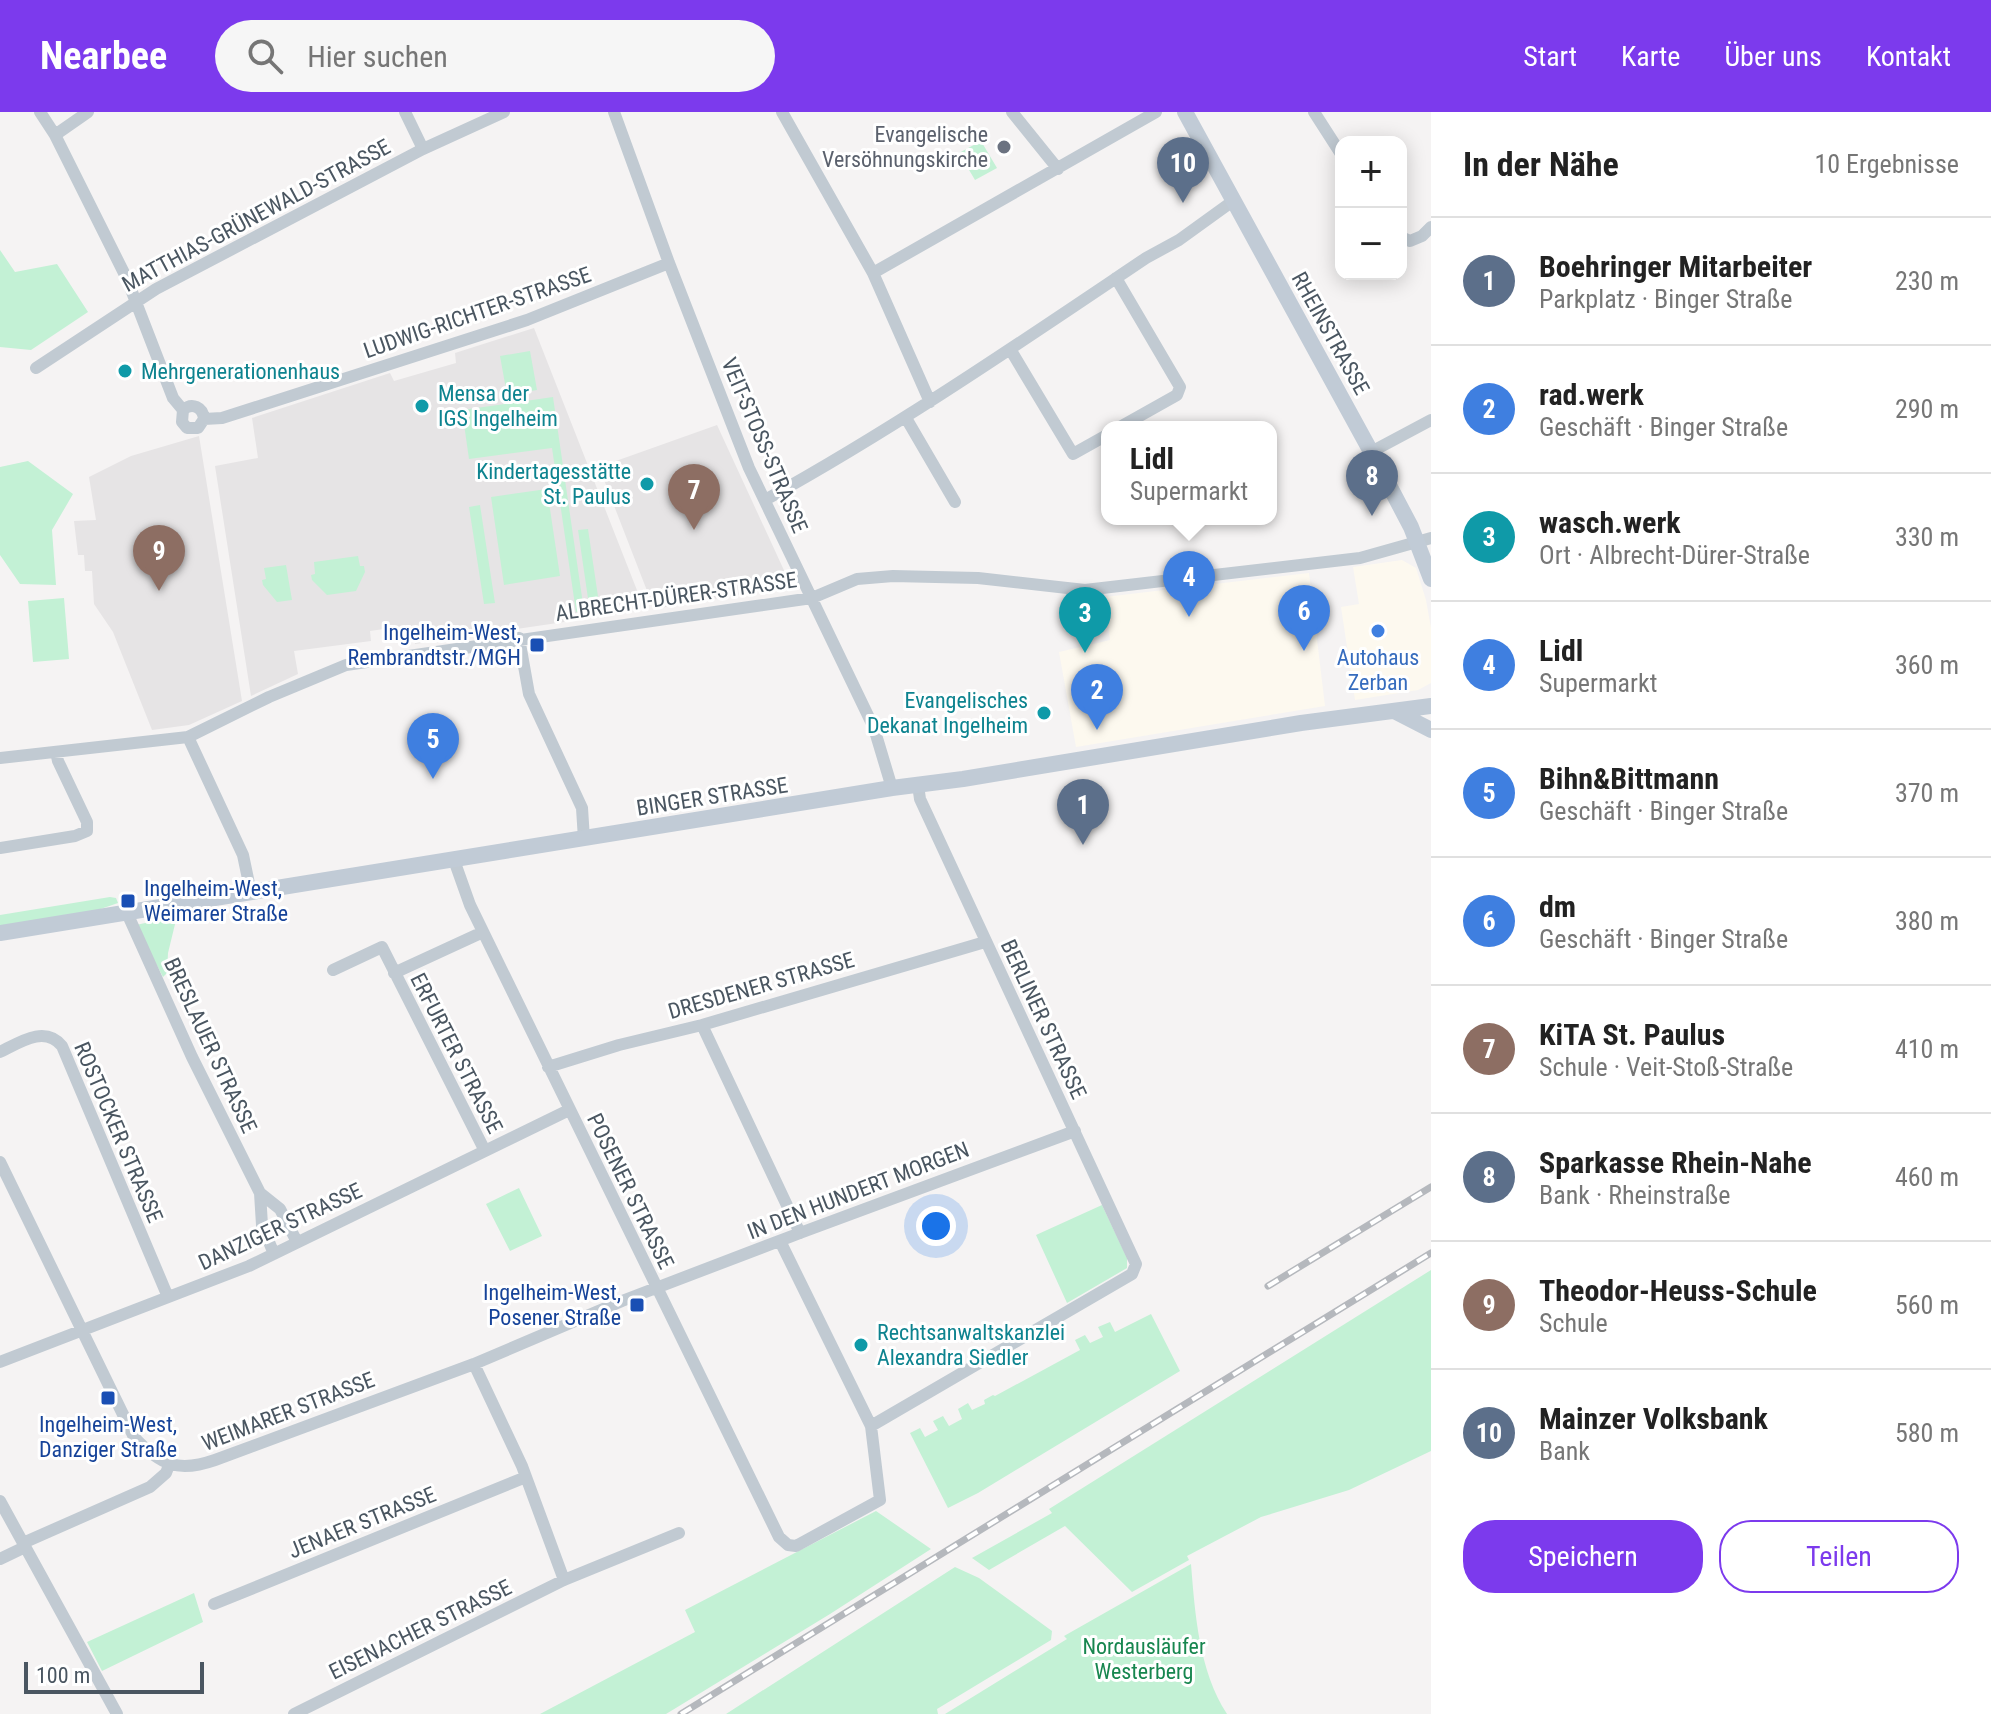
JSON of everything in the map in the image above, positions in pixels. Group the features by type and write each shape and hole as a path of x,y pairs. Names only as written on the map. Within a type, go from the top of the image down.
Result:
{"main road":[{"name":"RHEINSTRASSE","path":"1185,112 1371,452 1424,540 1431,579"},
{"name":"BINGER STRASSE","path":"0,933 1301,723 1431,706"},
{"path":"1394,712 1431,730"}],"street":[{"path":"40,112 55,135 137,299"},
{"path":"55,135 88,112"},
{"path":"405,112 423,149"},
{"name":"MATTHIAS-GRÜNEWALD-STRASSE","path":"36,368 137,299 423,149 504,112"},
{"name":"VEIT-STOSS-STRASSE","path":"614,112 749,468 874,728 892,788"},
{"path":"782,112 873,273 930,402"},
{"path":"1012,112 1058,169"},
{"path":"873,273 1156,112"},
{"path":"1314,112 1335,145"},
{"path":"765,500 822,470 906,418 1116,278 1179,240 1233,201"},
{"path":"1407,239 1422,236 1431,227"},
{"name":"LUDWIG-RICHTER-STRASSE","path":"137,299 173,398 183,410 181,419 187,428 198,428 204,419 222,418 527,320 669,263"},
{"path":"1116,278 1180,387 1177,395 1131,421"},
{"path":"1010,349 1073,454 1101,438"},
{"path":"906,418 955,502"},
{"path":"1371,452 1431,420"},
{"name":"ALBRECHT-DÜRER-STRASSE","path":"0,758 188,737 269,697 346,665 812,598 857,579 893,576 978,578 1085,590 1360,558 1424,540"},
{"path":"519,638 529,694 582,808 584,839"},
{"path":"188,737 243,855 251,893"},
{"path":"0,848 75,836 87,831 87,822 56,752"},
{"name":"BERLINER STRASSE","path":"871,1426 1136,1270 1136,1264 920,799 918,785"},
{"name":"POSENER STRASSE","path":"454,860 483,932 548,1067 779,1537 788,1545 796,1546 880,1500 871,1426"},
{"name":"BRESLAUER STRASSE","path":"127,913 192,1057 260,1193 262,1225 274,1254"},
{"name":"ERFURTER STRASSE","path":"394,973 483,932"},
{"name":"DRESDENER STRASSE","path":"548,1067 985,942"},
{"name":"ERFURTER STRASSE","path":"333,970 382,947 485,1151"},
{"path":"702,1025 800,1233"},
{"name":"ROSTOCKER STRASSE","path":"0,1052 31,1037 43,1035 56,1039 62,1046 168,1297"},
{"name":"DANZIGER STRASSE","path":"0,1362 274,1254 569,1110"},
{"name":"IN DEN HUNDERT MORGEN","path":"656,1288 1075,1131"},
{"path":"0,1162 134,1437 148,1452 169,1465 166,1473 150,1487 0,1559"},
{"name":"BRESLAUER STRASSE","path":"260,1193 280,1209 297,1242"},
{"path":"780,1241 871,1426"},
{"name":"WEIMARER STRASSE","path":"169,1465 199,1466 474,1364 656,1288"},
{"path":"474,1364 526,1477 564,1580"},
{"name":"JENAER STRASSE","path":"214,1604 526,1477"},
{"path":"0,1501 117,1714"},
{"name":"EISENACHER STRASSE","path":"294,1714 564,1580 679,1533"}],"shaded area":[{"path":"534,328 642,603 639,611 415,644 411,625 370,631 371,641 294,651 298,674 251,696 215,466 258,458 252,418 390,373 394,381 456,363 455,353"},
{"path":"717,425 788,579 784,587 660,608 651,601 599,467"},
{"path":"199,436 242,701 189,725 152,730 113,632 94,604 92,571 85,571 84,555 78,555 74,521 96,520 89,477 131,456"},
{"path":"1402,560 1416,568 1426,600 1431,628 1431,683 1418,690 1355,700 1341,607 1359,604 1353,567"},
{"path":"1309,573 1325,706 1076,747 1059,652 1110,640 1105,597"}],"green space":[{"path":"981,141 997,168 975,180 959,153"},
{"path":"0,250 15,272 57,264 88,312 31,350 0,347"},
{"path":"530,351 537,390 507,395 500,356"},
{"path":"553,397 584,611 576,612 552,448 469,459 462,410"},
{"path":"28,461 73,494 52,530 56,585 20,584 0,555 0,467"},
{"path":"547,489 560,576 504,585 491,497"},
{"path":"480,505 495,603 484,604 469,507"},
{"path":"588,529 600,610 590,612 578,530"},
{"path":"358,556 365,572 356,591 327,595 312,580 314,562"},
{"path":"286,565 292,600 277,602 263,585 262,580 266,579 264,568"},
{"path":"64,598 69,659 33,662 28,601"},
{"path":"116,898 118,903 86,914 0,928 0,915"},
{"path":"177,916 168,953 167,973 163,977 136,925"},
{"path":"519,1188 542,1236 510,1251 486,1204"},
{"path":"1102,1205 1127,1258 1127,1268 1067,1303 1036,1235"},
{"path":"1431,1270 1431,1451 1349,1490 1261,1517 1187,1556 1189,1560 1132,1592 1065,1526 989,1570 972,1558 1052,1513 1049,1509"},
{"path":"1151,1314 1180,1371 948,1508 910,1433 920,1428 925,1437 938,1430 933,1421 943,1416 949,1426 962,1419 958,1409 968,1403 972,1410 985,1404 984,1400 1080,1350 1075,1340 1085,1335 1090,1343 1103,1337 1098,1327 1110,1322 1115,1332"},
{"path":"876,1511 931,1549 666,1714 540,1714 695,1632 685,1610"},
{"name":"Nordausläufer Westerberg","path":"1191,1564 1204,1661 1227,1714 945,1714 1067,1639 1064,1636"},
{"path":"955,1567 979,1578 1052,1631 1051,1640 937,1709 938,1714 726,1714"},
{"path":"194,1593 203,1622 102,1671 87,1642"}],"railway":[{"path":"1268,1286 1431,1187"},
{"path":"681,1714 1431,1253"}],"place":[{"name":"Evangelische Versöhnungskirche","path":"1004,147"},
{"name":"Mainzer Volksbank","path":"1183,203"},
{"name":"Mehrgenerationenhaus","path":"125,371"},
{"name":"Mensa der IGS Ingelheim","path":"422,406"},
{"name":"Kindertagesstätte St. Paulus","path":"647,484"},
{"name":"Sparkasse Rhein-Nahe","path":"1372,516"},
{"name":"KiTA St. Paulus","path":"694,530"},
{"name":"Theodor-Heuss-Schule","path":"159,591"},
{"name":"Lidl","path":"1189,617"},
{"name":"Autohaus Zerban","path":"1378,631"},
{"name":"Ingelheim-West, Rembrandtstr./MGH","path":"537,645"},
{"name":"dm","path":"1304,651"},
{"name":"wasch.werk","path":"1085,653"},
{"name":"Evangelisches Dekanat Ingelheim","path":"1044,713"},
{"name":"rad.werk","path":"1097,730"},
{"name":"Bihn&Bittmann","path":"433,779"},
{"name":"Boehringer Mitarbeiter","path":"1083,845"},
{"name":"Ingelheim-West, Weimarer Straße","path":"128,901"},
{"name":"Ingelheim-West, Posener Straße","path":"637,1305"},
{"name":"Rechtsanwaltskanzlei Alexandra Siedler","path":"861,1345"},
{"name":"Ingelheim-West, Danziger Straße","path":"108,1398"}]}
